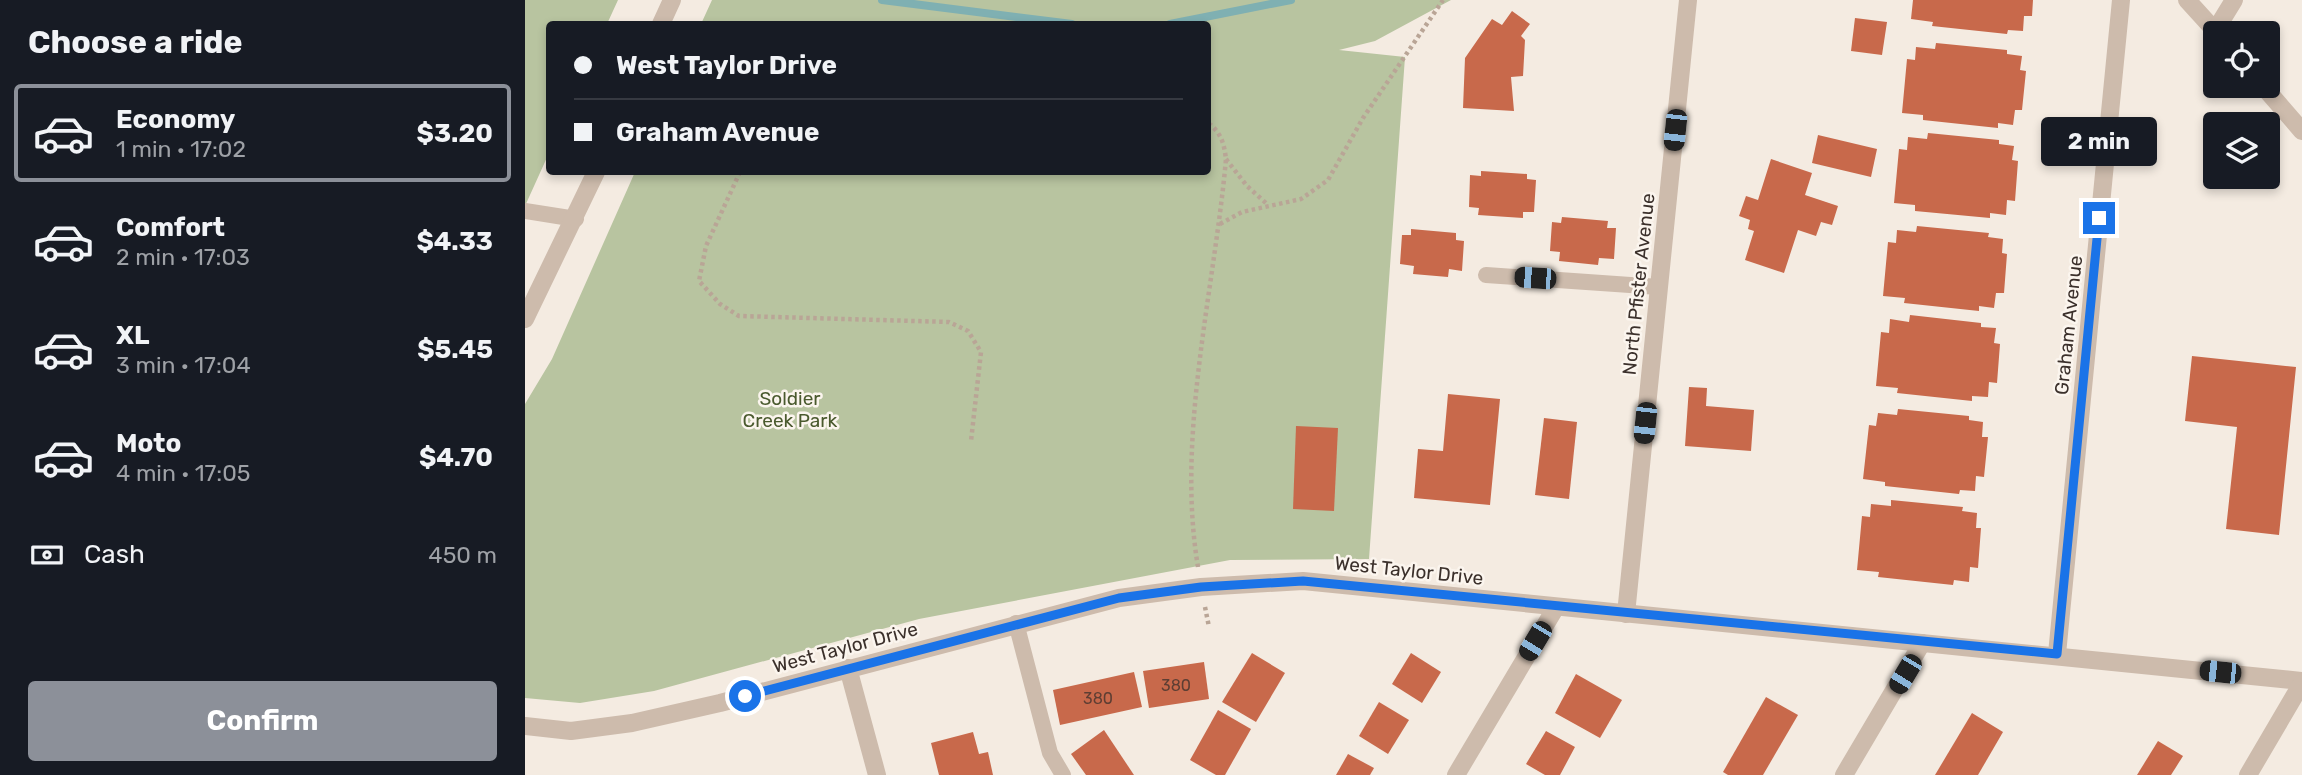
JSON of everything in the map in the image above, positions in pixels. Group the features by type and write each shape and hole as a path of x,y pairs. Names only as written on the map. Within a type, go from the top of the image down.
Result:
{"street":[{"path":"662,21 672,0"},
{"name":"North Pfister Avenue","path":"1626,614 1688,0"},
{"name":"Graham Avenue","path":"2057,654 2121,0"},
{"path":"2187,0 2206,21"},
{"path":"2222,21 2234,0"},
{"path":"2273,98 2302,131"},
{"path":"525,319 576,219 595,175"},
{"name":"West Taylor Drive","path":"525,726 571,731 632,723 720,703 1119,598 1201,587 1303,581 2057,654 2302,682"},
{"path":"1456,775 1556,607"},
{"path":"1844,775 1922,643"},
{"path":"848,668 877,775"},
{"path":"2248,775 2302,682"}],"lane":[{"path":"525,211 576,219"},
{"path":"1486,275 1659,287"},
{"path":"1016,623 1050,753 1063,775"}],"path":[{"path":"1220,224 1242,212 1267,204 1301,199 1328,180 1363,118 1443,0"},
{"path":"1209,627 1192,534 1195,409 1226,159 1224,144 1217,129 1211,125"},
{"path":"1226,159 1247,186 1267,204"},
{"path":"739,175 706,246 699,281 720,304 739,316 949,322 968,331 981,352 971,441"}],"green space":[{"path":"525,0 618,0 608,21 546,21 546,160 525,206"},
{"name":"Soldier Creek Park","path":"712,0 1451,0 1375,41 1339,50 1405,57 1369,559 1230,560 919,619 654,691 580,703 525,698 525,404 552,359 634,175 1211,175 1211,21 702,21"}],"building":[{"path":"1913,0 2033,0 2032,16 2024,16 2023,31 2008,30 2007,34 1932,26 1933,22 1911,19"},
{"path":"1512,11 1530,24 1521,36 1525,40 1523,76 1511,77 1514,111 1463,108 1465,58 1492,19 1502,25"},
{"path":"1855,18 1887,22 1882,55 1851,51"},
{"path":"1936,43 2007,50 2007,54 2022,56 2020,70 2026,71 2022,110 2015,110 2013,125 1998,123 1998,128 1923,120 1923,115 1902,113 1907,59 1915,60 1916,47 1935,49"},
{"path":"1928,133 1999,140 1999,144 2014,146 2012,160 2018,161 2015,201 2007,200 2006,215 1990,213 1990,218 1915,211 1915,205 1894,203 1899,149 1907,150 1908,137 1927,139"},
{"path":"1818,135 1877,149 1871,177 1812,163"},
{"path":"1771,159 1812,173 1805,195 1838,206 1832,225 1821,222 1816,236 1798,230 1784,273 1745,260 1754,231 1748,229 1750,220 1739,216 1746,196 1758,200"},
{"path":"1481,171 1527,174 1527,179 1536,180 1534,212 1523,212 1523,218 1478,215 1479,208 1469,207 1470,175 1481,176"},
{"path":"1562,217 1608,221 1607,228 1616,228 1614,259 1599,258 1598,265 1559,261 1560,252 1550,251 1552,222 1561,223"},
{"path":"1917,226 1989,233 1988,237 2003,239 2002,253 2007,254 2004,293 1996,293 1994,308 1979,306 1979,311 1904,303 1905,298 1883,296 1888,242 1896,243 1897,230 1916,232"},
{"path":"1411,229 1456,233 1456,240 1464,241 1462,271 1449,269 1448,277 1413,274 1414,266 1400,264 1402,235 1411,235"},
{"path":"1910,315 1981,323 1981,327 1996,328 1994,343 2000,344 1997,383 1989,382 1988,397 1972,396 1972,401 1897,393 1898,388 1876,386 1881,332 1889,333 1890,319 1909,322"},
{"path":"2192,356 2296,367 2279,535 2226,529 2237,427 2185,421"},
{"path":"1689,387 1707,388 1706,406 1754,410 1751,451 1685,446"},
{"path":"1448,394 1500,399 1490,505 1414,498 1418,449 1443,451"},
{"path":"1898,409 1969,416 1969,420 1983,422 1982,437 1988,437 1984,477 1976,476 1975,491 1960,490 1959,494 1885,486 1885,482 1863,479 1869,425 1876,426 1878,413 1897,415"},
{"path":"1544,418 1577,422 1569,499 1535,495"},
{"path":"1296,426 1338,428 1334,511 1293,509"},
{"path":"1891,500 1963,507 1962,511 1977,513 1976,528 1981,528 1978,568 1970,567 1969,582 1954,580 1953,585 1878,577 1879,572 1857,570 1862,516 1870,517 1871,504 1891,506"},
{"path":"1252,653 1285,673 1256,722 1222,702"},
{"path":"1411,653 1441,672 1422,703 1392,684"},
{"path":"1204,662 1209,699 1149,708 1143,671"},
{"path":"1134,672 1142,707 1060,725 1053,690"},
{"path":"1576,674 1622,700 1600,738 1555,713"},
{"path":"1766,697 1798,715 1763,775 1728,775 1723,772"},
{"path":"1379,702 1409,720 1388,754 1359,736"},
{"path":"1218,710 1251,729 1225,775 1216,775 1190,760"},
{"path":"1972,713 2003,732 1978,775 1935,775"},
{"path":"1104,730 1134,775 1086,775 1071,754"},
{"path":"1546,731 1575,747 1560,775 1545,775 1526,764"},
{"path":"973,732 979,754 988,752 993,775 939,775 931,743"},
{"path":"2158,741 2183,756 2171,775 2137,775"},
{"path":"1348,754 1374,768 1370,775 1336,775"}],"waterway":[{"path":"882,0 1048,21"},
{"path":"1185,21 1291,0"}],"route":[{"path":"745,696 1119,598 1201,587 1303,581 1787,630 2057,654 2099,218"}]}
